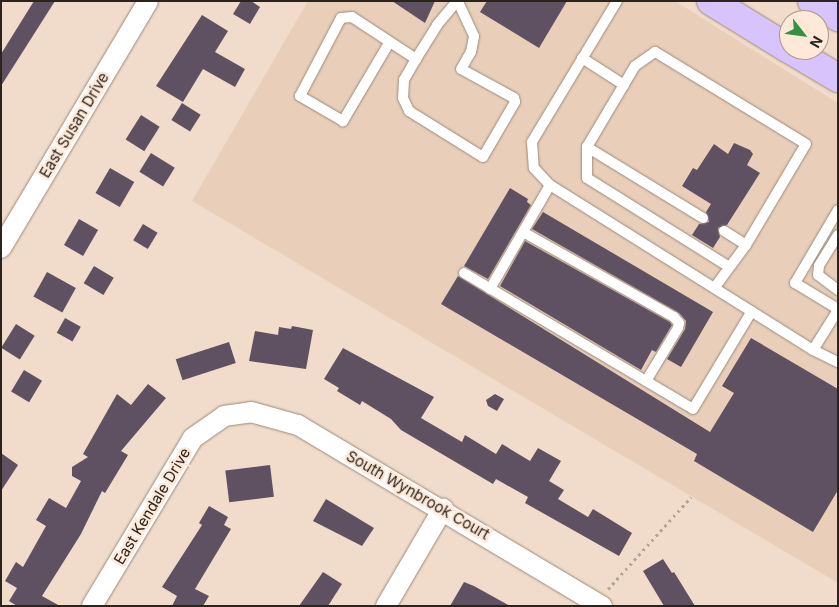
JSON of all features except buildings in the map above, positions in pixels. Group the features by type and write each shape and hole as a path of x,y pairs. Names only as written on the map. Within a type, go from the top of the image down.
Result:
{"main road":[{"path":"711,1 779,42"},
{"path":"812,1 838,17"},
{"path":"808,60 838,78"}],"street":[{"name":"East Susan Drive","path":"1,248 148,1"},
{"name":"South Wynbrook Court","path":"224,416 261,413 298,425 600,603"},
{"name":"East Kendale Drive","path":"92,606 186,447 200,430 224,416"},
{"path":"386,606 443,509"}],"lane":[{"path":"458,1 474,36 471,52 460,69 515,102 483,157 409,111 403,98 404,80 437,25 458,1"},
{"path":"617,1 532,142 534,168 550,186 814,350 838,362"},
{"path":"389,43 343,122 300,96 342,18 352,17 416,59"},
{"path":"714,288 728,266 746,245 806,144 654,52 635,66 587,148 587,178 728,266"},
{"path":"582,58 624,85"},
{"path":"587,148 703,218"},
{"path":"490,288 550,186"},
{"path":"814,350 838,310 794,283 838,210"},
{"path":"724,231 746,245"},
{"path":"523,232 674,317 679,324 678,328 646,381"},
{"path":"838,235 819,266 818,275 838,290"},
{"path":"464,273 693,409 752,311"}],"path":[{"path":"600,603 691,497"}],"shaded area":[{"path":"308,1 675,1 838,103 838,583 192,201"}]}
